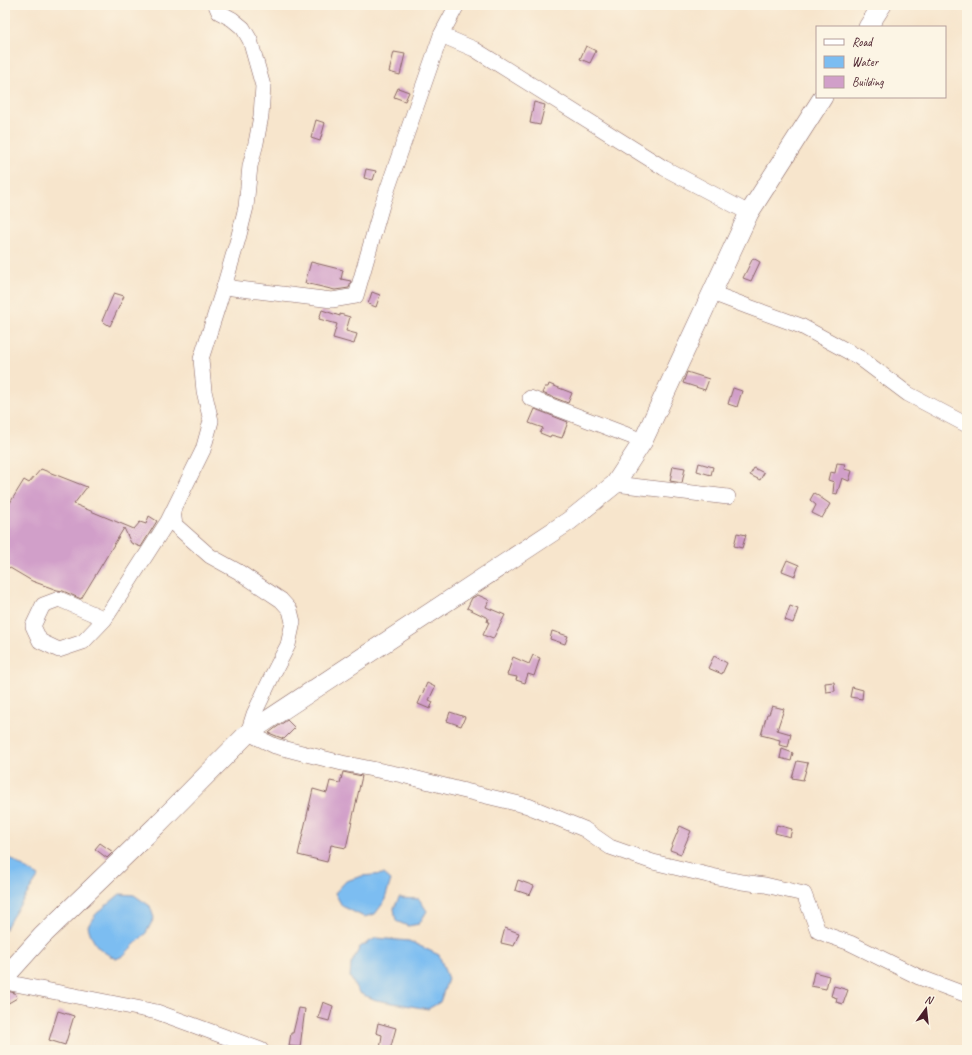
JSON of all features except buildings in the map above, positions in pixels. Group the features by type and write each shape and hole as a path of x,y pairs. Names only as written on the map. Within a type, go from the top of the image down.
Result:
{"main road":[{"path":"869,26 882,5"},
{"path":"5,977 42,936 156,826 248,733 562,525 615,484 642,441 749,213 822,98"}],"street":[{"path":"105,619 168,521 203,450 211,421 204,391 201,359 224,287 246,206 250,166 261,116 263,86 250,40 243,28 232,19 219,12 216,5"},
{"path":"224,287 332,300 356,296 382,204 441,35 457,5"},
{"path":"441,35 474,48 664,168 749,213"},
{"path":"712,293 801,326 860,358 908,394 967,425"},
{"path":"530,398 642,441"},
{"path":"615,484 728,497"},
{"path":"172,512 175,525 210,556 240,572 281,600 290,610 294,622 288,645 254,714 248,733 275,746 528,806 584,829 610,847 653,862 719,878 765,885 804,894 818,931 850,943 919,977 967,996"},
{"path":"5,982 157,1012 261,1050"}],"water":[{"path":"5,854 39,876 5,930"},
{"path":"384,874 391,880 384,902 375,914 364,917 342,906 335,893 346,881 362,876"},
{"path":"120,894 134,895 150,906 154,918 146,933 123,956 116,959 101,950 92,938 88,926 96,914"},
{"path":"399,898 419,899 427,911 419,924 408,926 396,921 394,908"},
{"path":"376,938 409,941 439,955 448,979 440,1002 428,1009 376,1000 359,993 350,977 351,964 360,947"}]}
